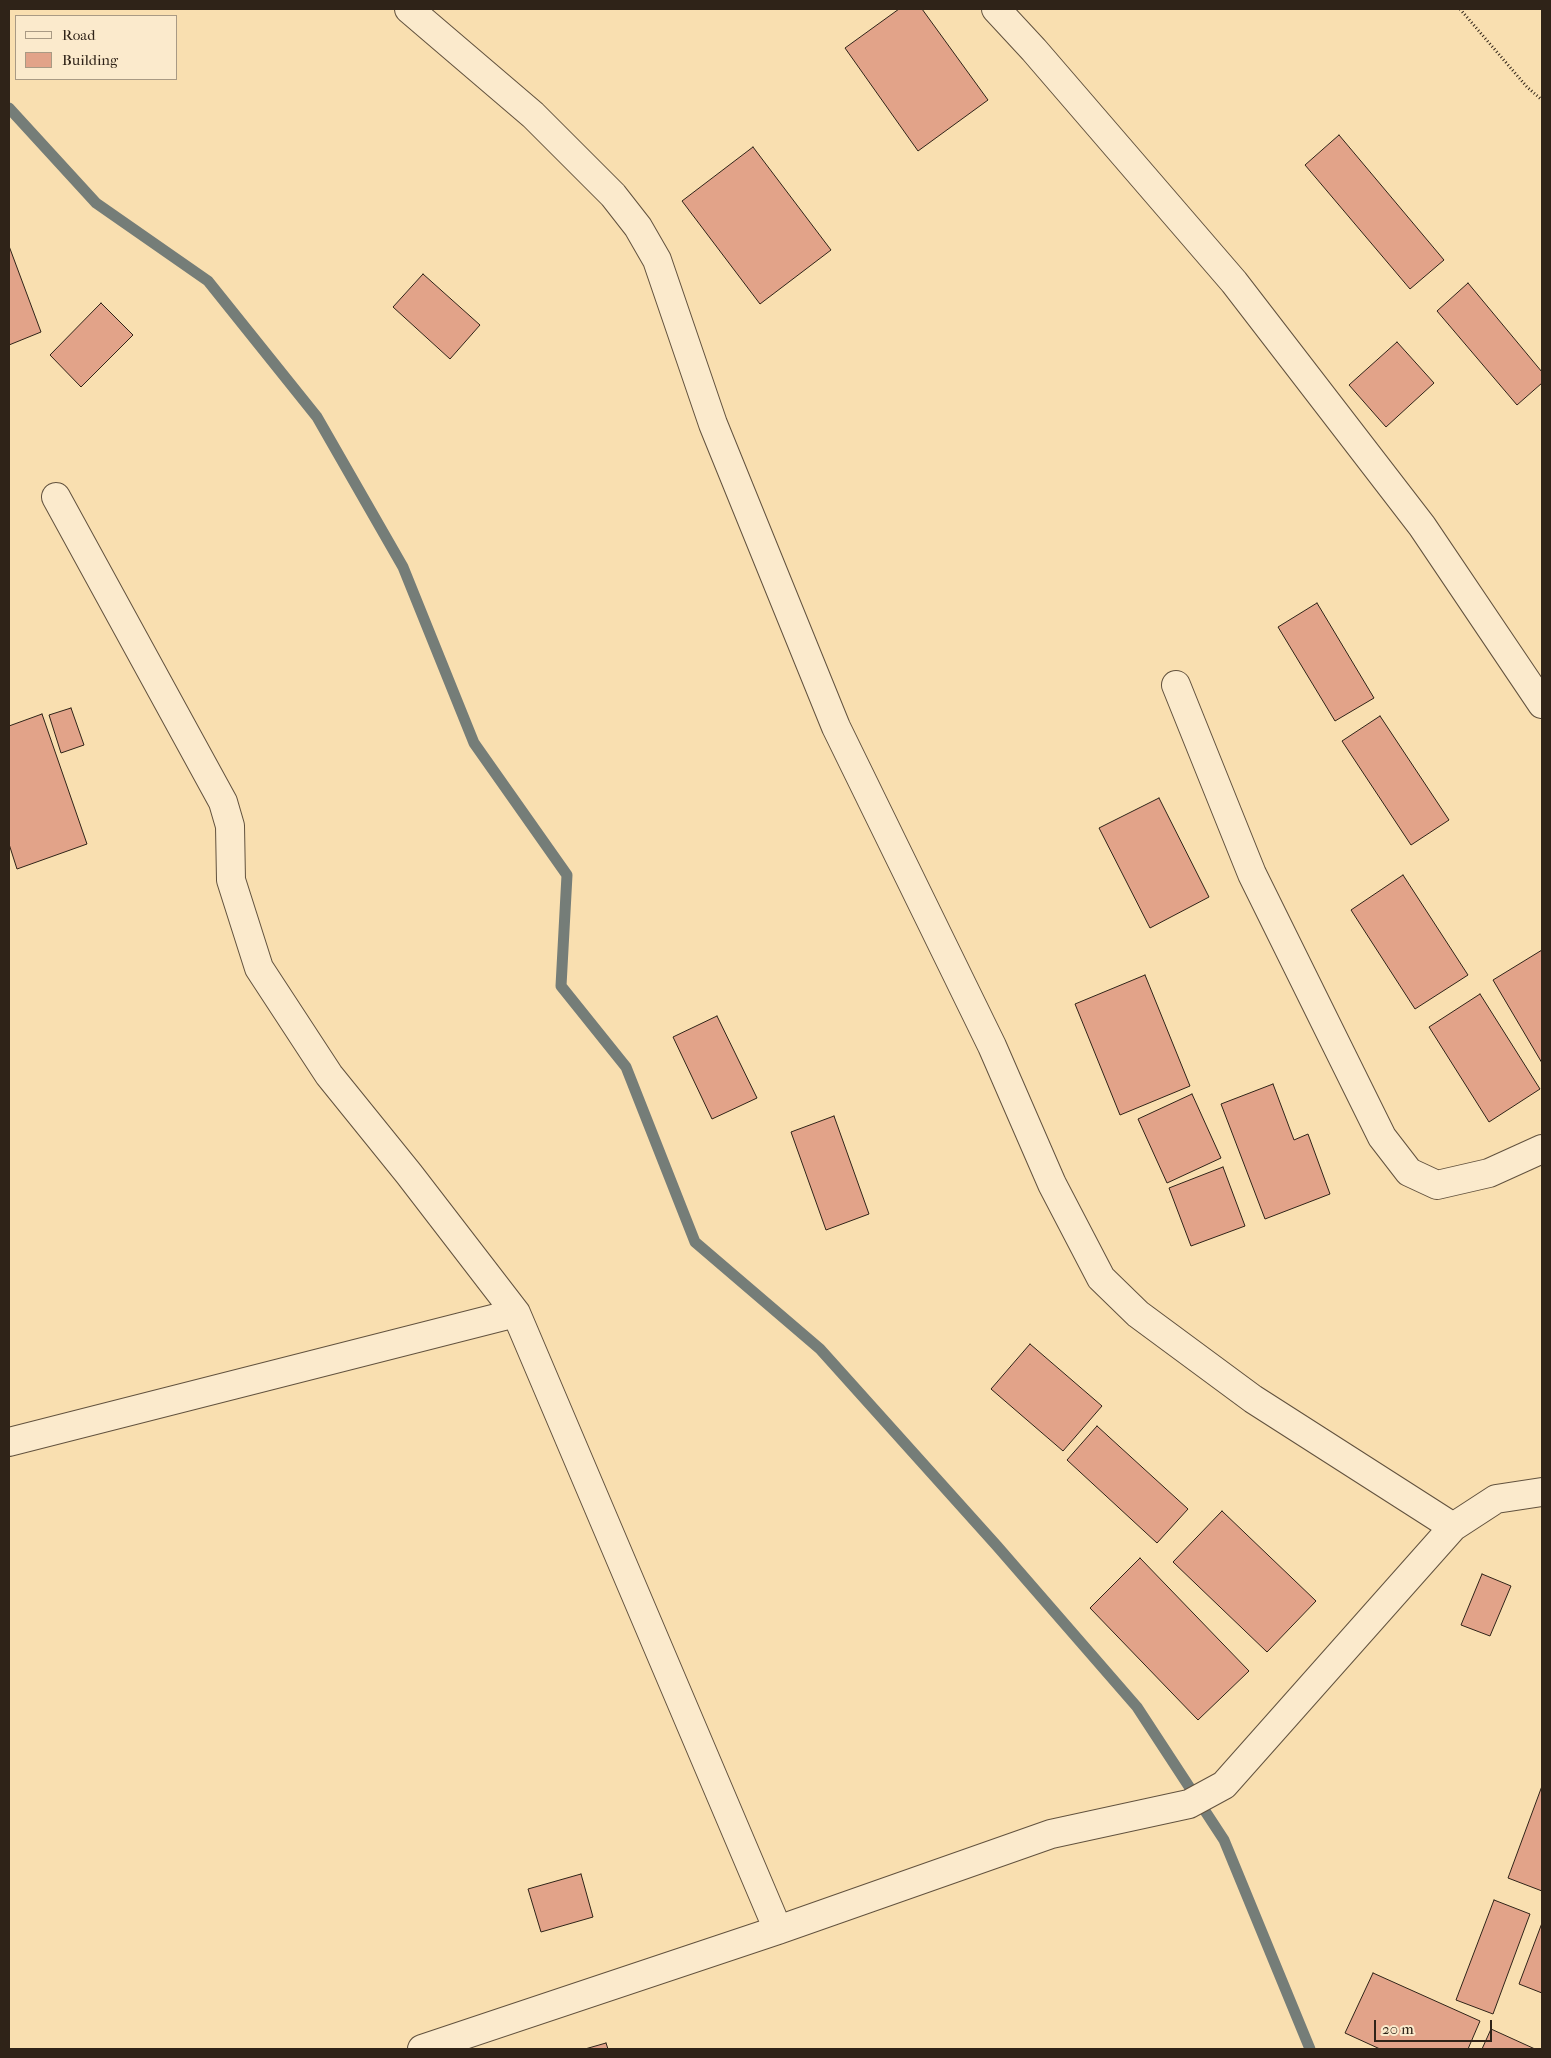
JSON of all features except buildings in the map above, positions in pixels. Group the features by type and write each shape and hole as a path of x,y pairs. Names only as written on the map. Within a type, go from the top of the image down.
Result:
{"street":[{"path":"409,9 533,115 606,189 638,226 658,260 713,424 836,727 992,1046 1052,1184 1100,1278 1138,1314 1253,1399 1453,1528"},
{"path":"996,9 1034,50 1234,282 1422,526 1542,704"},
{"path":"56,497 223,802 230,826 231,880 259,968 329,1075 409,1174 516,1313 778,1930"},
{"path":"1176,685 1252,874 1382,1137 1409,1172 1437,1185 1489,1173 1542,1150"},
{"path":"9,1442 516,1313"},
{"path":"422,2049 778,1930 1051,1834 1189,1804 1224,1785 1453,1528 1496,1499 1538,1491 1542,1492"}],"path":[{"path":"1460,9 1527,87 1542,100"}],"waterway":[{"path":"9,108 96,203 208,281 317,417 403,567 474,743 567,875 561,986 626,1067 695,1242 820,1349 997,1546 1137,1707 1224,1840 1310,2049"}]}
